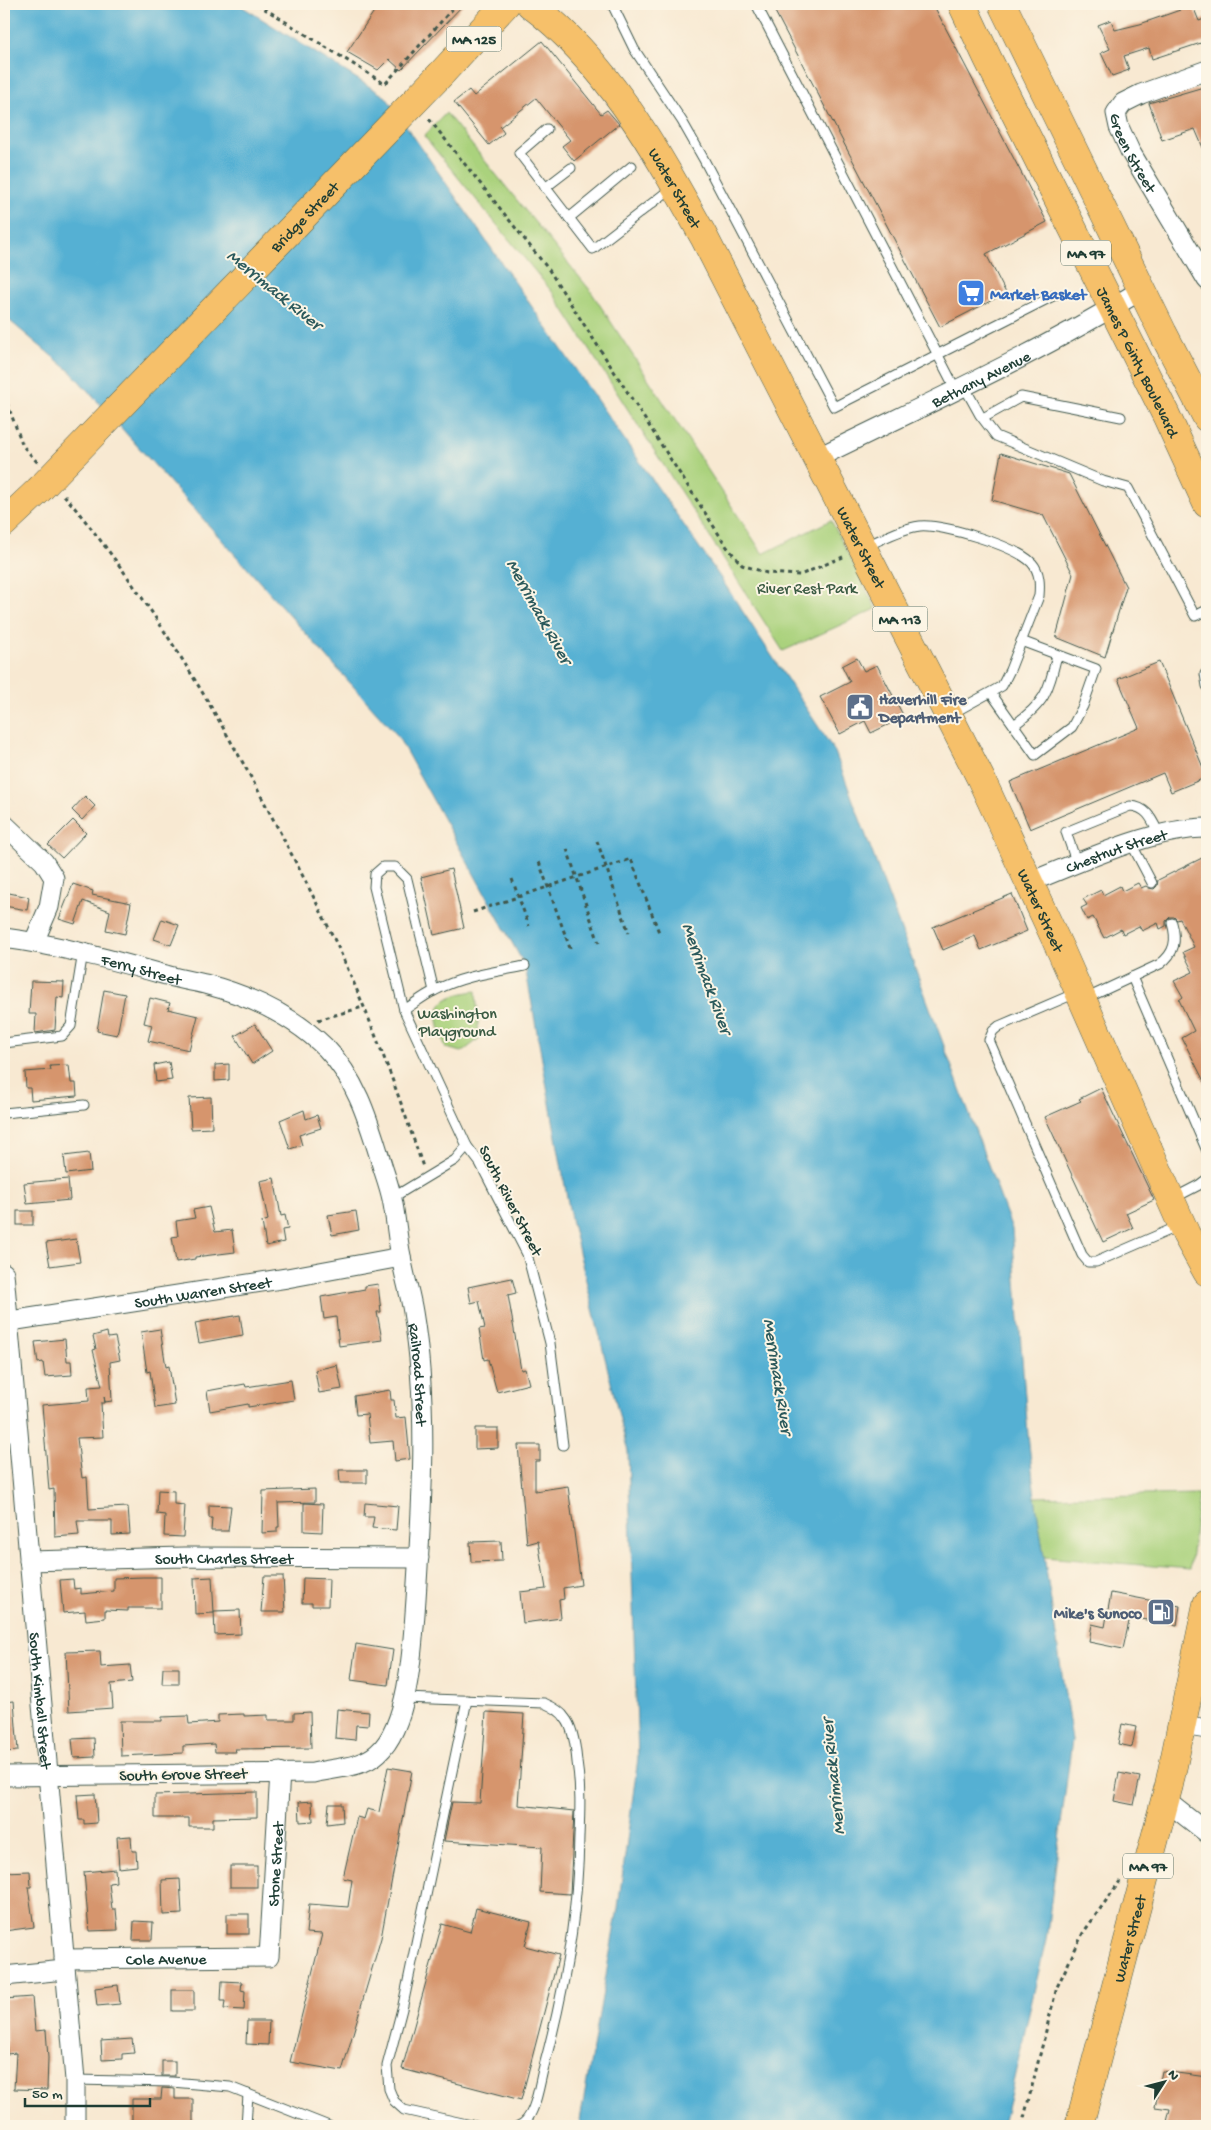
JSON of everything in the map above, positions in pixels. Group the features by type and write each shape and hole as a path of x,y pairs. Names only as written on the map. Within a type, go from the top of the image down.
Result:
{"main road":[{"name":"Bridge Street","path":"47,483 506,4"},
{"name":"Water Street","path":"530,4 549,18 600,74 643,134 675,185 704,237 949,716 1030,882 1182,1224 1205,1267 1207,1294"},
{"name":"James P Ginty Boulevard","path":"962,4 1166,415 1207,504"},
{"name":"James P Ginty Boulevard","path":"1002,4 1141,290 1207,418"},
{"name":"MA 125","path":"4,522 47,483"},
{"name":"Water Street","path":"1078,2126 1165,1800 1195,1727 1207,1604"}],"street":[{"name":"Green Street","path":"1207,70 1141,94 1123,103 1116,113 1119,127 1130,151 1207,280"},
{"name":"Bethany Avenue","path":"817,458 960,388 1113,308 1141,290"},
{"path":"4,824 44,862 54,878 50,907 34,942"},
{"name":"Chestnut Street","path":"1030,882 1131,843 1192,828 1207,828"},
{"name":"Ferry Street","path":"4,938 83,952 170,977 205,984 256,1000 278,1011"},
{"name":"Railroad Street","path":"278,1011 309,1033 327,1050 349,1077 366,1113 392,1198 401,1258 413,1313 424,1461 412,1646 404,1698 393,1732 379,1753 362,1763"},
{"name":"South Warren Street","path":"6,1322 287,1278 401,1258"},
{"name":"South Kimball Street","path":"4,1273 11,1448 29,1561 75,2080 75,2126"},
{"name":"South Charles Street","path":"29,1561 184,1557 419,1558"},
{"name":"South Grove Street","path":"4,1776 313,1772 362,1763"},
{"name":"Stone Street","path":"269,1957 280,1772"},
{"path":"1165,1800 1207,1833"},
{"name":"Cole Avenue","path":"4,1976 64,1964 269,1957"}],"lane":[{"path":"612,4 634,49 682,121 749,243 834,407 1055,295"},
{"path":"756,4 938,355 960,388 996,436 1104,481 1128,488 1195,616 1207,610"},
{"path":"547,130 519,154 593,249 675,185"},
{"path":"569,218 632,166"},
{"path":"545,188 571,168"},
{"path":"983,418 1021,398 1121,417"},
{"path":"863,547 918,526 933,526 968,534 1020,554 1031,563 1040,583 1039,596 1002,686 949,716"},
{"path":"991,693 1035,755 1072,728 1083,706 1096,669 1022,641"},
{"path":"1014,725 1033,711 1043,699 1050,682 1057,655"},
{"path":"1205,674 1207,686"},
{"path":"1077,864 1066,832 1130,806 1140,807 1149,814 1160,836"},
{"path":"1131,843 1152,883"},
{"name":"South River Street","path":"434,991 407,879 395,867 383,867 375,874 374,887 404,1010 467,1146 480,1163 527,1254 550,1343 563,1444"},
{"path":"1172,923 1176,941 1168,958 1160,964 1132,977 999,1026 993,1031 988,1040 1082,1255 1088,1262 1096,1262 1182,1224"},
{"path":"4,1043 62,1036 72,1026 83,952"},
{"path":"404,1010 434,991 473,976 525,966"},
{"path":"1132,977 1207,1151"},
{"path":"4,1113 84,1105"},
{"path":"392,1198 455,1160 467,1146"},
{"path":"1171,1199 1199,1185 1207,1178"},
{"path":"404,1698 544,1703 566,1718 575,1745 581,1786 579,1873 572,1942 549,2048 534,2105 529,2119 518,2126"},
{"path":"467,1700 403,2005 387,2066 389,2089 394,2101 404,2110 476,2126"},
{"path":"75,2080 172,2082 230,2088 329,2126"},
{"path":"246,2126 248,2094"}],"path":[{"path":"257,4 385,84 457,4"},
{"path":"429,119 549,270 727,547 742,565 767,573 800,575 863,547"},
{"path":"4,395 23,446 47,483 140,592 228,734 305,880 337,946 396,1086 427,1178"},
{"path":"597,841 629,933"},
{"path":"567,848 599,943"},
{"path":"473,912 631,859 660,935"},
{"path":"539,862 571,950"},
{"path":"512,879 529,926"},
{"path":"315,1020 363,1008"},
{"path":"1022,2126 1057,1987 1079,1942 1123,1877 1145,1878"}],"green space":[{"name":"River Rest Park","path":"446,113 590,290 763,554 831,520 876,609 783,651 553,293 424,136"},
{"name":"Washington Playground","path":"476,991 479,1039 462,1052 446,1048 439,1025 438,1015 440,1008 451,997"},
{"path":"1199,1494 1190,1569 1044,1557 1035,1497"}],"water":[{"name":"Merrimack River","path":"4,4 238,4 386,97 720,577 835,752 1012,1229 1028,1435 1035,1497 1072,1740 1046,1940 1003,2126 579,2126 618,1908 638,1758 628,1452 571,1219 525,966 397,735 71,372 4,316"}],"building":[{"path":"379,4 464,4 401,70 389,59 378,70 347,52"},
{"path":"771,4 933,4 1047,222 986,254 1006,293 940,327"},
{"path":"1177,4 1192,4 1199,21 1207,18 1207,41 1152,59 1149,48 1124,56 1129,70 1112,76 1101,53 1110,49 1098,25 1111,20 1115,30 1140,24 1180,10"},
{"path":"542,41 601,114 607,110 619,124 574,161 562,146 570,140 536,98 500,127 504,133 489,145 454,102 469,90 474,96"},
{"path":"1207,86 1207,157 1195,129 1162,140 1149,103"},
{"path":"1001,453 1069,474 1126,587 1105,657 1056,637 1073,574 1043,515 992,500"},
{"path":"857,658 864,671 877,665 904,717 871,733 865,721 840,734 820,697 850,682 842,666"},
{"path":"1159,662 1207,777 1171,792 1163,773 1030,829 1010,782 1139,728 1118,679"},
{"path":"85,796 95,806 82,820 72,810"},
{"path":"73,820 86,833 62,858 48,845"},
{"path":"1202,858 1207,869 1207,1087 1182,1038 1194,1031 1179,1000 1183,997 1174,981 1193,972 1183,952 1194,947 1180,919 1177,920 1174,917 1170,917 1166,921 1166,926 1160,929 1158,923 1142,931 1139,926 1123,934 1121,929 1104,938 1093,917 1087,920 1081,908 1087,905 1083,899 1101,890 1103,895 1120,886 1122,891 1138,883 1141,888 1146,886 1154,889 1157,886 1158,880"},
{"path":"451,869 464,928 434,935 421,877"},
{"path":"73,884 93,891 92,895 131,903 125,934 106,930 110,911 83,901 75,924 59,919"},
{"path":"4,892 29,897 27,910 4,906"},
{"path":"1012,894 1027,931 981,950 975,936 943,950 933,927"},
{"path":"162,919 179,925 171,945 154,939"},
{"path":"31,981 64,982 63,998 57,997 55,1030 35,1033 36,1014 29,1014"},
{"path":"104,990 125,994 117,1035 97,1031"},
{"path":"150,998 170,1003 168,1009 198,1016 189,1050 148,1041 152,1025 144,1023"},
{"path":"255,1024 272,1051 252,1064 235,1036"},
{"path":"169,1062 172,1080 156,1082 154,1065"},
{"path":"229,1064 229,1080 215,1081 215,1065"},
{"path":"69,1065 71,1083 76,1083 77,1096 31,1100 30,1088 26,1088 25,1072 51,1070 50,1066"},
{"path":"1101,1088 1154,1200 1126,1213 1133,1228 1103,1242 1045,1117 1081,1101 1079,1099"},
{"path":"211,1097 212,1128 191,1129 189,1098"},
{"path":"304,1110 306,1119 317,1115 321,1128 299,1135 302,1145 290,1149 280,1120"},
{"path":"89,1153 91,1171 66,1174 64,1156"},
{"path":"274,1178 281,1216 285,1215 288,1229 282,1230 284,1242 266,1246 262,1222 268,1220 260,1181"},
{"path":"68,1179 70,1200 27,1204 24,1183"},
{"path":"209,1207 215,1232 232,1230 235,1252 195,1257 195,1259 176,1262 172,1237 178,1236 176,1221 195,1218 193,1210"},
{"path":"17,1211 33,1211 33,1225 17,1225"},
{"path":"356,1211 359,1230 332,1235 328,1215"},
{"path":"76,1239 80,1262 50,1266 46,1243"},
{"path":"512,1278 516,1293 508,1295 521,1370 525,1369 529,1384 497,1392 488,1359 484,1360 479,1329 485,1328 479,1301 471,1303 468,1287"},
{"path":"378,1284 381,1312 377,1312 382,1340 339,1346 336,1317 324,1319 321,1297 365,1289 365,1286"},
{"path":"240,1315 243,1335 199,1343 195,1323"},
{"path":"160,1329 166,1367 169,1366 175,1405 155,1408 150,1371 147,1372 141,1332"},
{"path":"107,1332 108,1338 115,1337 120,1360 110,1362 112,1401 105,1402 104,1396 105,1403 101,1403 103,1437 77,1438 82,1478 87,1477 89,1509 128,1507 130,1534 112,1535 112,1521 77,1521 79,1535 55,1537 54,1489 49,1490 42,1405 89,1401 88,1387 102,1386 93,1350 96,1349 93,1336"},
{"path":"65,1339 67,1361 71,1361 72,1375 45,1377 43,1362 38,1363 35,1342"},
{"path":"337,1365 342,1389 319,1393 315,1370"},
{"path":"291,1380 294,1400 248,1407 248,1404 210,1411 207,1391 245,1384 246,1387"},
{"path":"390,1390 391,1400 394,1400 396,1418 406,1417 410,1459 395,1461 393,1441 370,1443 367,1414 356,1415 354,1396"},
{"path":"475,1428 498,1428 498,1448 475,1449"},
{"path":"518,1445 540,1445 540,1461 535,1461 535,1491 568,1486 581,1585 563,1588 564,1599 559,1600 561,1618 523,1623 520,1592 546,1589 538,1541 527,1544"},
{"path":"339,1470 367,1470 367,1483 340,1483"},
{"path":"315,1489 315,1502 278,1503 279,1527 277,1527 277,1532 262,1533 263,1491"},
{"path":"158,1490 174,1491 174,1504 185,1505 183,1537 164,1536 165,1515 157,1514"},
{"path":"304,1503 323,1504 322,1532 304,1531"},
{"path":"365,1503 398,1506 396,1530 372,1528 374,1517 364,1517"},
{"path":"209,1505 231,1506 228,1531 211,1531 212,1518 209,1518"},
{"path":"501,1541 502,1561 471,1562 470,1542"},
{"path":"264,1576 283,1576 285,1612 261,1612"},
{"path":"161,1577 161,1608 128,1608 128,1611 105,1610 105,1618 86,1620 85,1611 63,1613 60,1580 73,1579 74,1589 81,1588 81,1594 114,1591 114,1578"},
{"path":"212,1577 214,1613 195,1614 194,1578"},
{"path":"303,1578 329,1579 328,1606 312,1606 312,1603 302,1603"},
{"path":"1111,1593 1180,1606 1177,1625 1130,1617 1123,1649 1089,1642 1092,1624 1105,1627"},
{"path":"240,1610 241,1634 215,1635 214,1611"},
{"path":"356,1644 393,1650 388,1685 351,1680"},
{"path":"100,1651 101,1667 130,1665 132,1682 111,1684 113,1708 69,1711 66,1652"},
{"path":"163,1668 179,1668 179,1684 162,1684"},
{"path":"14,1701 18,1751 4,1752 4,1702"},
{"path":"337,1709 369,1712 368,1726 356,1725 355,1740 335,1738"},
{"path":"310,1712 311,1748 235,1749 236,1752 215,1752 214,1744 183,1746 183,1753 121,1756 120,1721 162,1721 162,1717 188,1716 189,1724 218,1722 218,1715 244,1714 244,1716 268,1715 268,1720 294,1720 294,1713"},
{"path":"486,1712 524,1714 518,1805 574,1811 570,1894 540,1892 542,1847 444,1841 452,1802 480,1803"},
{"path":"1122,1724 1136,1727 1132,1747 1118,1744"},
{"path":"94,1738 95,1757 74,1758 72,1739"},
{"path":"388,1767 412,1771 381,1938 342,2071 290,2062 322,1934 306,1933 309,1904 348,1907 352,1880 343,1878 357,1817 364,1819 367,1809 379,1812"},
{"path":"1119,1773 1140,1777 1134,1805 1114,1801"},
{"path":"257,1792 257,1817 213,1818 213,1827 189,1827 189,1818 155,1818 155,1795"},
{"path":"95,1794 97,1823 84,1824 84,1820 79,1820 77,1795"},
{"path":"312,1801 313,1821 300,1822 299,1802"},
{"path":"329,1804 342,1804 343,1822 327,1824"},
{"path":"131,1836 132,1851 136,1851 137,1866 119,1868 117,1837"},
{"path":"230,1866 257,1866 257,1887 230,1887"},
{"path":"115,1869 116,1882 109,1883 112,1909 116,1909 118,1930 89,1931 84,1872"},
{"path":"30,1871 31,1887 28,1887 34,1927 4,1931 4,1914 7,1913 4,1872"},
{"path":"180,1879 182,1914 163,1915 162,1880"},
{"path":"476,1908 531,1922 525,1946 559,1955 521,2100 402,2069 442,1924 470,1932"},
{"path":"227,1914 249,1914 249,1934 227,1934"},
{"path":"134,1921 153,1922 152,1940 133,1940"},
{"path":"222,1981 242,1982 241,1990 245,1991 244,2010 224,2009 225,2001 221,2001"},
{"path":"118,1985 120,2004 97,2006 95,1988"},
{"path":"172,1990 194,1990 194,2011 172,2011"},
{"path":"32,1997 35,2031 46,2030 48,2058 47,2090 14,2089 16,2053 7,2054 4,1999"},
{"path":"247,2021 269,2021 268,2045 246,2044"},
{"path":"132,2039 134,2053 122,2054 122,2059 102,2060 101,2041"},
{"path":"162,2061 175,2061 175,2076 162,2076"},
{"path":"1162,2071 1207,2077 1207,2126 1166,2126 1170,2109 1155,2107"},
{"path":"162,2088 175,2089 175,2099 193,2099 193,2126 132,2126 132,2099 161,2099"}],"place":[{"name":"Market Basket","path":"971,293"},
{"name":"Haverhill Fire Department","path":"860,707"},
{"name":"Mike's Sunoco","path":"1161,1612"}]}
